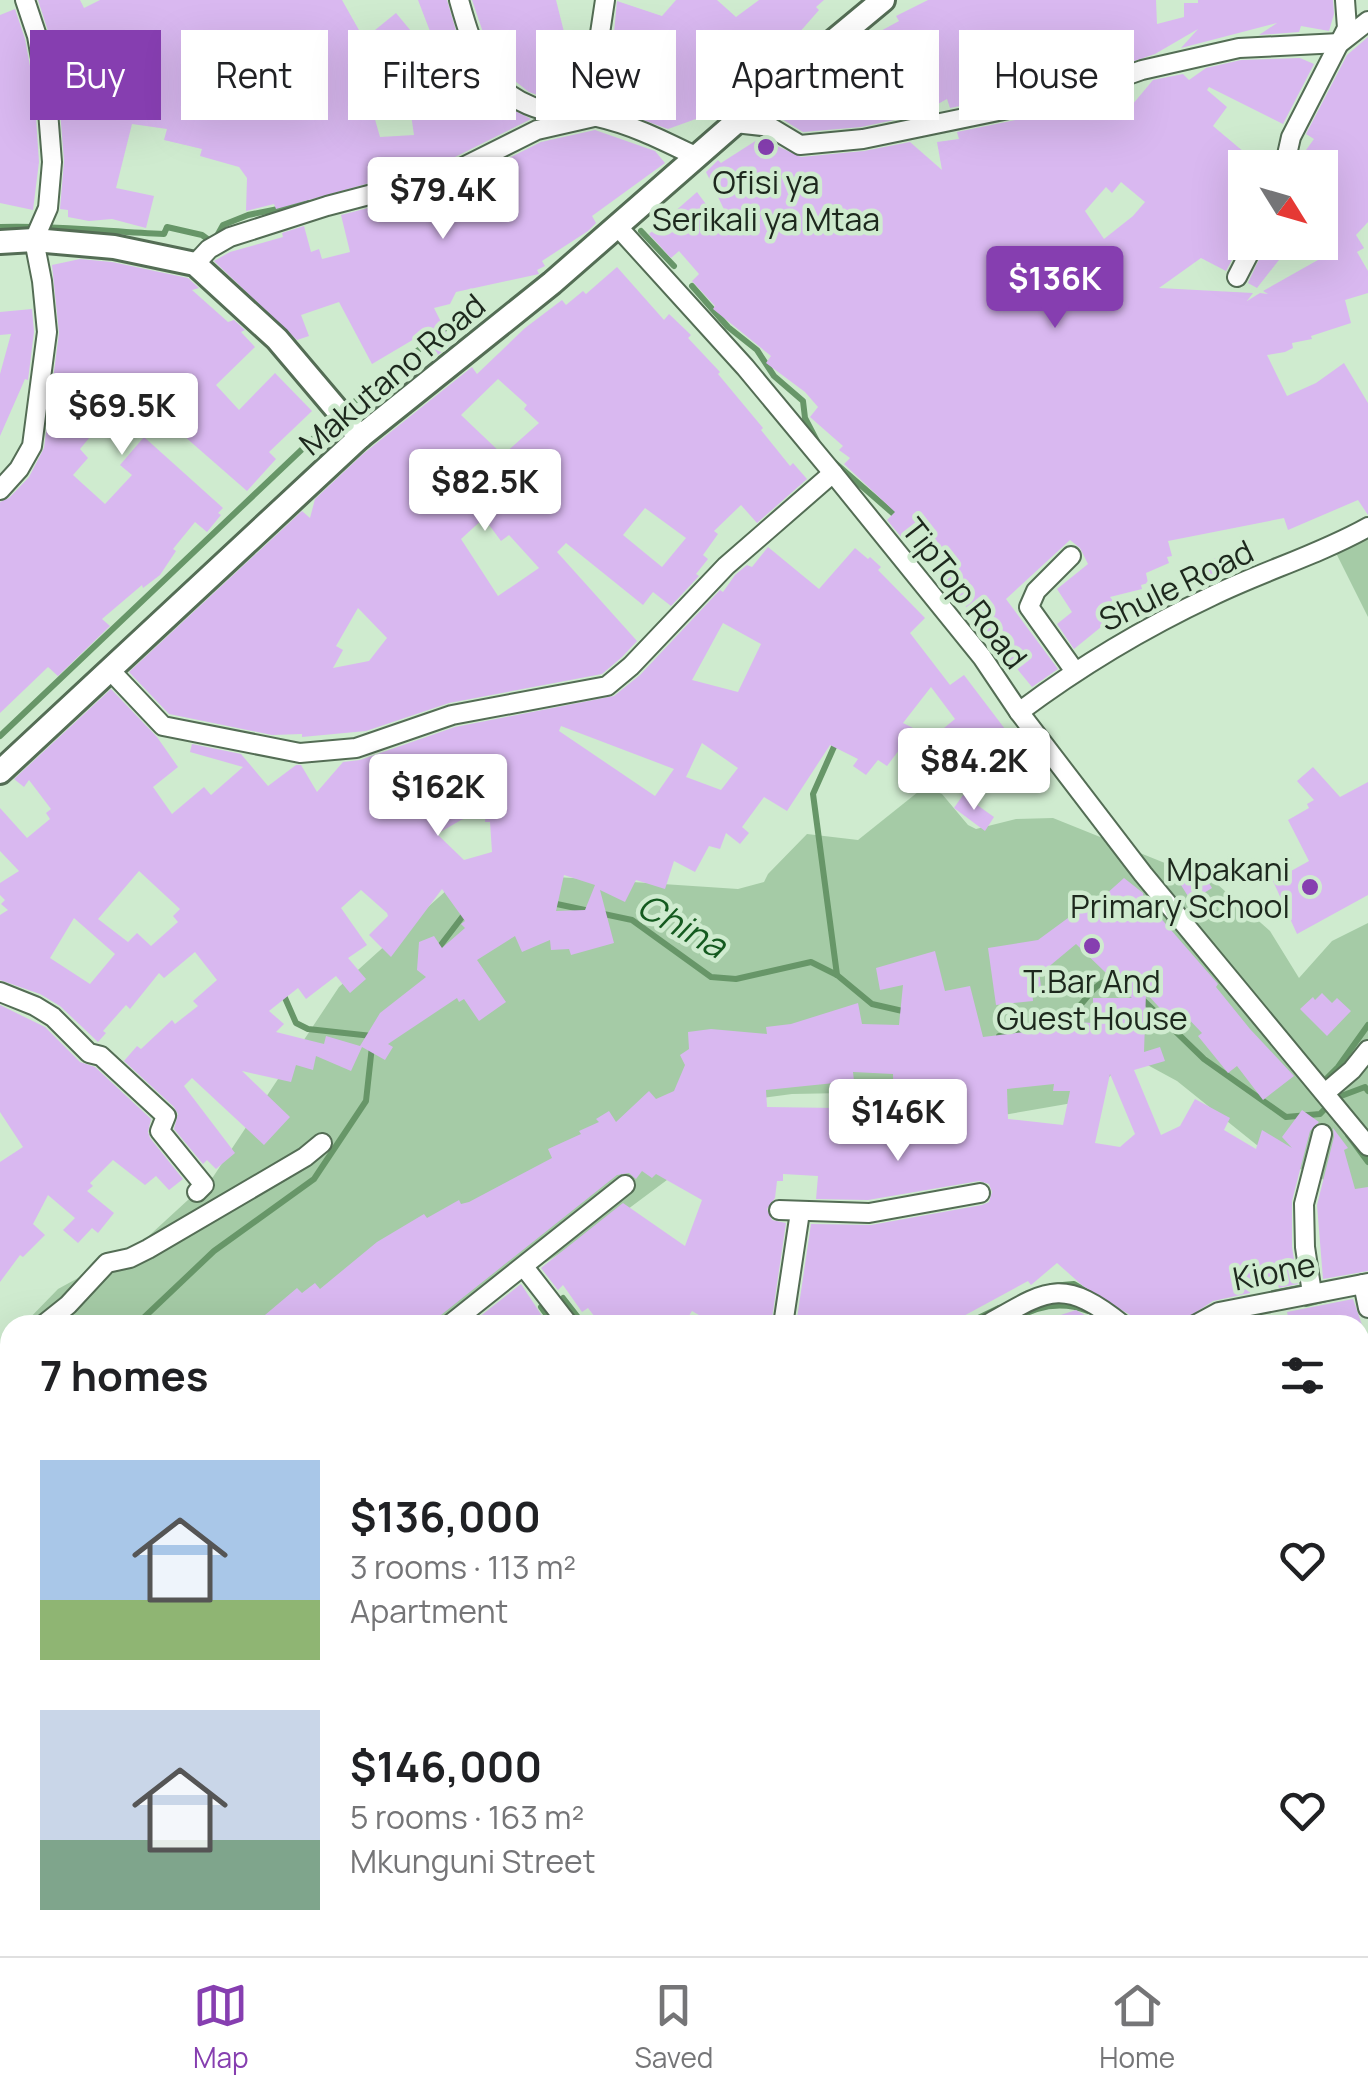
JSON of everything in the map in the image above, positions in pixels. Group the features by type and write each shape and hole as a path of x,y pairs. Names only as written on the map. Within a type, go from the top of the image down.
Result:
{"street":[{"path":"0,490 19,469 32,446 47,332 34,240 48,208 52,162 46,86 37,36 25,0"},
{"path":"458,0 473,51 483,67 513,98 536,106"},
{"path":"601,30 606,0"},
{"name":"Makutano Road","path":"0,772 360,437 485,339 883,0"},
{"path":"1288,150 1291,137 1347,28 1344,0"},
{"path":"735,123 770,127 800,145 862,139 1066,97 1142,70 1239,48 1340,42 1368,21"},
{"path":"195,264 208,249 230,237 449,174 537,130 578,120"},
{"path":"608,120 637,128 697,157"},
{"name":"TipTop Road","path":"618,226 833,473 982,658 1143,874 1368,1146"},
{"path":"0,242 34,240 114,247 195,264 277,339 360,437"},
{"path":"1238,277 1246,260"},
{"path":"109,669 163,726 300,753 356,748 452,715 606,686 631,666 726,566 833,473"},
{"name":"Shule Road","path":"1019,712 1074,670 1214,595 1334,546 1368,527"},
{"path":"1071,556 1036,592 1029,607 1074,670"},
{"path":"0,992 52,1017 89,1053 101,1056 126,1077 166,1116 160,1131 204,1185 198,1192"},
{"path":"1325,1093 1368,1050"},
{"path":"1312,1293 1304,1247 1304,1204 1322,1134"},
{"path":"56,1315 107,1263 148,1249 305,1158 322,1143"},
{"path":"462,1315 625,1185"},
{"path":"779,1210 886,1211 980,1193"},
{"path":"785,1315 800,1212"},
{"path":"524,1266 562,1315"},
{"path":"1365,1284 1368,1308"},
{"name":"Kione","path":"1213,1315 1365,1284"},
{"path":"1003,1315 1036,1296 1062,1292 1088,1300 1109,1315"}],"green space":[{"path":"1368,527 1368,617 1333,547"},
{"path":"932,790 942,794 976,829 1016,819 1053,818 1217,884 1270,931 1299,978 1332,941 1368,923 1368,1200 1268,1154 1177,1081 1131,1056 1084,1101 986,1118 899,1092 792,1094 739,1101 679,1171 612,1221 461,1315 33,1315 58,1289 140,1244 213,1177 339,987 468,871 738,889 764,882 807,834 858,840 918,792"}],"building":[{"path":"38,0 80,0 84,8 100,0 342,0 359,30 348,30 348,120 375,120 380,137 414,135 412,120 516,120 516,111 531,119 445,162 276,209 274,204 246,211 247,178 239,167 200,156 202,149 164,140 167,129 132,124 116,188 154,196 146,228 112,219 89,221 68,217 68,210 60,209 64,161 61,120 161,120 161,30 48,30"},
{"path":"418,0 447,0 456,30 430,30"},
{"path":"472,0 556,0 564,30 536,30 536,94 516,82 516,30 482,30"},
{"path":"676,0 717,0 736,17 759,0 824,0 802,30 696,30 696,119 668,129 643,120 676,120 676,30 614,30 617,1 662,16"},
{"path":"928,0 1156,0 1157,24 1184,17 1184,3 1198,0 1333,0 1334,14 1329,31 1301,26 1299,32 1259,35 1277,23 1181,48 1198,29 1155,54 1134,61 1134,30 959,30 959,106 950,108 947,99 939,103 939,30 882,30 899,21 896,16"},
{"path":"15,9 30,66 30,120 36,120 39,162 33,210 0,203 0,15"},
{"path":"396,13 410,30 375,30"},
{"path":"1368,37 1368,222 1356,235 1364,248 1357,252 1368,271 1368,293 1345,300 1351,323 1292,343 1293,348 1285,352 1267,355 1287,396 1316,383 1344,363 1368,403 1368,515 1358,500 1288,530 1284,518 1168,541 1172,556 1167,557 1169,563 1146,573 1148,583 1141,585 1142,589 1110,597 1129,621 1113,632 1106,623 1074,649 1057,624 1072,612 1057,589 1088,564 1080,548 1070,540 1006,599 1058,669 1032,687 932,562 944,550 924,527 917,533 916,525 902,538 887,520 895,512 844,464 850,458 839,450 843,446 810,417 818,407 805,392 766,363 771,356 713,309 715,306 692,281 699,274 679,251 671,258 649,234 697,192 725,230 732,226 706,172 718,160 721,163 760,138 801,157 910,142 942,170 937,142 959,139 957,132 1015,120 1134,120 1134,103 1153,80 1183,74 1189,80 1206,68 1241,60 1300,58 1314,64 1283,124 1209,87 1207,90 1227,107 1213,126 1242,150 1228,150 1228,260 1232,260 1226,271 1201,258 1159,288 1253,293 1247,301 1260,293 1268,294 1263,291 1318,260 1338,260 1338,150 1306,150 1314,139 1306,134 1347,55","holes":["1121,182 1145,202 1104,239 1085,211 1106,187 1112,193"]},
{"path":"784,120 894,120 861,127 803,132"},
{"path":"595,130 655,151 665,163 592,216 596,223 542,261 545,266 537,270 539,274 456,292 450,304 434,308 452,344 434,358 421,335 372,364 339,302 301,315 309,336 297,340 214,261 304,226 311,252 319,249 322,259 350,252 341,215 453,186 541,142"},
{"path":"80,259 188,278 199,288 192,290 228,322 234,320 255,347 216,385 239,410 275,373 312,411 269,452 276,459 247,491 176,429 187,418 167,395 141,416 124,396 80,449 88,458 73,475 105,504 132,475 120,465 144,437 223,508 218,513 221,515 207,532 195,522 173,549 176,551 160,575 102,619 110,626 58,676 48,667 0,713 0,502 29,477 44,448 55,388 52,387 59,333 52,265"},
{"path":"1259,260 1279,260 1257,288 1248,283"},
{"path":"617,267 664,320 669,314 691,335 688,338 720,372 790,466 793,463 807,479 757,523 741,505 714,531 718,534 703,555 708,559 696,574 699,576 671,606 653,592 643,605 566,543 557,552 637,641 602,674 449,703 366,731 302,737 272,735 169,714 129,672 302,511 310,518 315,499 363,454 472,367 477,374 525,328 562,300 566,305 583,291 586,294","holes":["498,379 527,405 524,409 539,423 503,455 461,415","645,508 686,538 662,567 623,535","484,518 501,541 509,535 539,568 498,596 461,539","358,608 387,638 369,661 333,668 343,650 336,646"]},
{"path":"32,309 34,332 28,380 25,379 0,436 0,374 11,334 0,335 0,312"},
{"path":"768,547 819,589 855,548 870,557 925,618 910,633 950,685 964,675 1008,733 972,759 944,728 955,719 931,687 903,723 923,733 905,754 899,750 887,766 878,760 866,775 853,766 858,759 830,745 787,811 764,797 742,827 749,833 740,844 726,833 720,849 709,846 695,872 674,861 665,889 636,880 625,902 600,890 614,943 571,955 569,949 551,950 550,940 522,952 515,936 477,960 506,1002 479,1021 464,999 459,1002 457,998 388,1044 393,1047 385,1060 362,1047 351,1071 316,1056 313,1070 296,1065 291,1082 242,1071 290,1117 264,1145 192,1078 184,1086 235,1153 216,1169 207,1160 203,1164 174,1129 178,1114 174,1107 124,1061 137,1046 141,1049 172,1020 175,1024 198,1006 193,1001 217,980 195,952 164,978 159,973 130,1009 126,1005 103,1031 106,1033 98,1042 60,1006 40,994 0,980 0,915 8,910 1,904 5,900 0,895 0,883 19,871 0,851 0,808 27,838 50,819 46,813 51,809 29,780 24,787 14,779 111,689 157,737 178,767 153,787 172,814 204,787 211,795 243,767 190,752 192,744 241,754 268,786 301,765 317,792 343,762 360,760 455,727 614,696 640,675 720,590 723,592 735,575 747,565 752,567","holes":["723,623 761,644 738,692 692,680","561,726 674,769 655,796 559,731","702,743 738,768 721,790 686,777","486,811 492,852 464,860 437,834","139,871 180,909 173,916 178,922 151,946 137,933 128,942 98,919","564,875 595,885 585,910 556,911","442,889 465,921 461,924 465,928 442,948 434,936 419,942 417,970 426,977 380,1013 360,1046 326,1036 324,1044 276,1032 284,1024 269,1011 298,988 306,999 336,976 350,993 366,979 348,958 367,945 341,908 361,890 388,916 369,935 391,957","74,918 115,954 90,984 50,958"]},
{"path":"1236,550 1243,568 1213,582 1206,562"},
{"path":"1313,767 1340,797 1368,782 1368,895 1297,934 1273,881 1309,861 1288,820 1309,808 1307,804 1314,800 1297,781"},
{"path":"963,795 994,817 985,831 954,808"},
{"path":"1202,872 1212,888 1191,901 1179,882"},
{"path":"1124,878 1143,893 1250,1029 1294,1076 1263,1100 1237,1066 1228,1073 1198,1036 1202,1033 1179,1009 1169,1018 1146,993 1144,1052 1160,1047 1165,1061 1134,1070 1161,1135 1180,1126 1195,1099 1230,1118 1224,1130 1256,1149 1262,1130 1292,1148 1282,1137 1302,1110 1319,1122 1310,1131 1292,1201 1292,1247 1298,1284 1279,1288 1275,1274 1248,1287 1250,1293 1213,1301 1191,1315 1130,1315 1083,1286 1057,1263 1031,1285 1028,1281 965,1315 797,1315 811,1224 871,1225 982,1205 989,1202 992,1192 989,1184 979,1181 868,1200 816,1199 818,1176 783,1174 767,1209 772,1220 786,1223 772,1315 699,1315 692,1311 689,1315 593,1315 588,1308 582,1312 563,1285 558,1290 541,1268 623,1203 685,1246 702,1200 656,1174 652,1178 642,1171 636,1179 629,1173 617,1175 441,1315 265,1315 297,1288 302,1293 315,1283 320,1289 377,1242 424,1214 427,1218 459,1200 461,1204 469,1202 552,1158 548,1149 581,1134 579,1131 599,1122 596,1119 609,1111 616,1122 649,1091 656,1099 674,1091 685,1065 680,1055 689,1049 688,1032 711,1029 767,1034 766,1027 791,1024 858,1003 862,1024 899,1025 903,985 880,990 876,968 935,951 945,991 970,986 983,1037 1040,1030 1040,1020 1093,1023 1093,998 1132,998 1076,944 1046,969 1039,970 1041,987 1032,988 1033,1001 996,1005 988,948 1038,940 1083,907 1085,913","holes":["853,1072 893,1074 894,1109 868,1109 869,1125 838,1128 837,1108 767,1107 766,1090 854,1081","1110,1074 1135,1134 1120,1147 1095,1143","1054,1084 1053,1091 1070,1091 1063,1125 1008,1119 1007,1089"]},
{"path":"1322,993 1332,1003 1337,998 1351,1011 1327,1036 1300,1009"},
{"path":"0,1005 45,1027 80,1062 95,1067 151,1119 150,1138 183,1179 169,1190 156,1176 145,1185 113,1160 87,1191 114,1213 98,1233 92,1228 78,1243 63,1230 75,1218 48,1195 33,1224 45,1235 23,1257 20,1255 0,1282 0,1162 23,1147 0,1112"},
{"path":"1333,1128 1348,1148 1344,1150 1355,1189 1368,1187 1368,1271 1323,1279 1317,1205"},
{"path":"521,1284 541,1315 482,1315"},
{"path":"1353,1299 1359,1315 1288,1315 1287,1312"}],"waterway":[{"path":"0,227 164,234 167,227 202,235 213,243 223,225 248,215 308,203"},
{"path":"641,231 674,266"},
{"path":"692,286 728,327 757,350 774,376 803,401 805,418 819,445"},
{"path":"442,331 456,320"},
{"path":"344,410 432,339"},
{"path":"0,736 335,418"},
{"path":"834,462 912,530"},
{"path":"837,740 813,794 837,975"},
{"name":"China","path":"552,903 632,920 711,977 736,979 811,962 837,975 872,1004 907,1012"},
{"name":"China","path":"437,950 466,912"},
{"name":"China","path":"999,1036 1061,1019 1103,982 1119,982"},
{"path":"282,991 296,1023 308,1029 372,1036"},
{"name":"China","path":"1141,998 1204,1059 1286,1117 1320,1114 1338,1095"},
{"name":"China","path":"1325,1080 1368,1025"},
{"name":"China","path":"147,1315 214,1251 314,1179 366,1101 372,1046"},
{"path":"1341,1096 1365,1087 1368,1091"},
{"path":"1348,1135 1368,1162"},
{"path":"1051,1286 1074,1284 1091,1294"},
{"path":"1273,1293 1304,1287"},
{"path":"1306,1304 1342,1295"},
{"path":"563,1298 576,1315"},
{"path":"1023,1315 1055,1305 1088,1311"},
{"path":"541,1307 547,1315"},
{"path":"985,1315 999,1308"}],"place":[{"name":"Ofisi ya Serikali ya Mtaa","path":"766,147"},
{"name":"Mpakani Primary School","path":"1310,887"},
{"name":"T.Bar And Guest House","path":"1092,946"}]}
